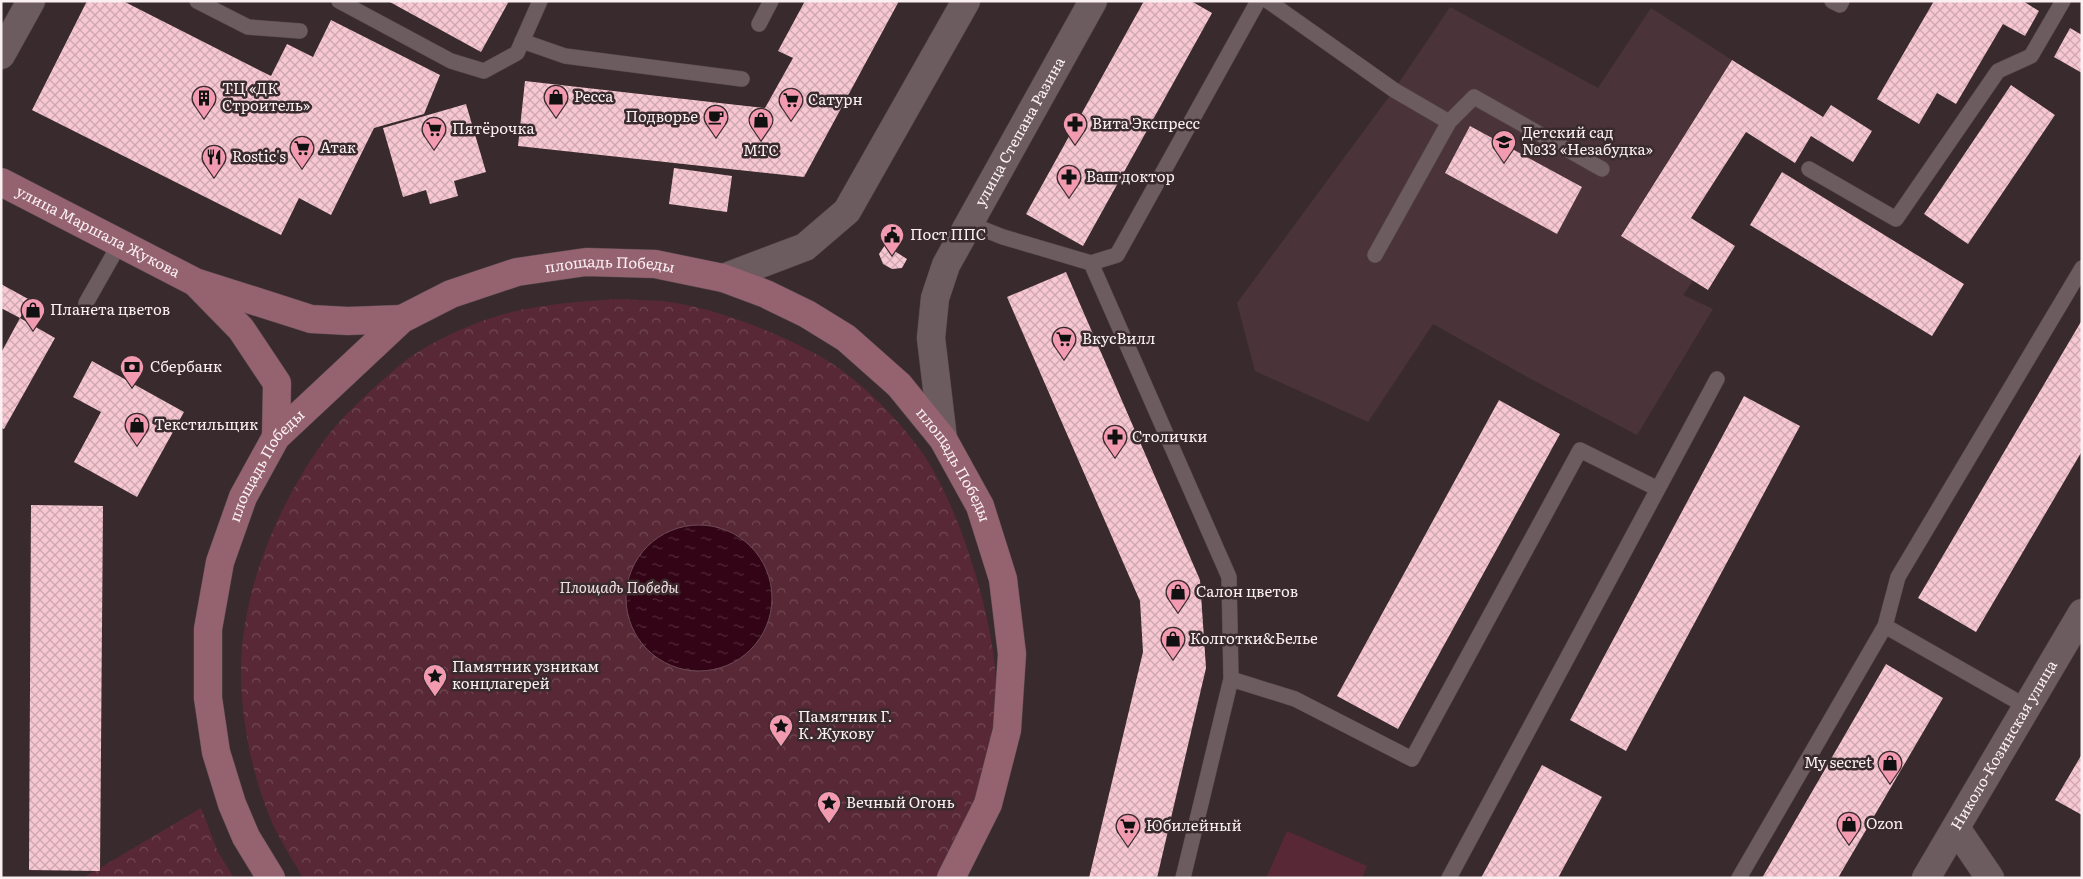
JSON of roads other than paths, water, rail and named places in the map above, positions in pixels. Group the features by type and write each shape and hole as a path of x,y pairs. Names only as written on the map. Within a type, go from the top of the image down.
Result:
{"main road":[{"path":"1,55 31,1"},
{"path":"723,278 804,247 847,211 966,1"},
{"name":"улица Степана Разина","path":"943,439 931,338 935,298 946,266 1093,1"},
{"name":"улица Маршала Жукова","path":"1,182 195,282"},
{"name":"площадь Победы","path":"271,878 246,837 232,804 216,752 208,698 208,639 220,562 243,497 276,437 402,319 450,294 516,272 586,262 655,264 723,278 766,294 807,314 846,338 899,385 943,439 980,506 1003,579 1012,654 1007,730 988,804 954,876"},
{"path":"195,282 310,319 348,321 402,319"},
{"path":"195,282 241,329 277,383 276,437"},
{"name":"Николо-Козинская улица","path":"1926,878 2082,613"},
{"path":"1956,828 1990,878"}],"lane":[{"path":"197,1 248,27 300,31"},
{"path":"339,1 451,61 484,71 517,53 540,1"},
{"path":"759,24 771,1"},
{"path":"970,224 1003,238 1091,263 1117,255 1258,1"},
{"path":"1268,1 1394,90 1448,122"},
{"path":"1832,1 1840,6 1842,1"},
{"path":"1809,169 1896,219 1998,71 2031,56 2063,1"},
{"path":"522,41 565,56 742,78"},
{"path":"1375,255 1448,122 1474,97 1602,169"},
{"path":"86,303 120,244"},
{"path":"1091,263 1229,577 1231,679 1183,878"},
{"path":"1739,878 1885,626 1898,577 2082,268"},
{"path":"1450,878 1717,379"},
{"path":"1231,679 1295,699 1412,759 1580,450 1658,489"},
{"path":"1885,626 2027,707"}],"water":[{"path":"699,525 727,530 751,546 767,570 772,598 767,626 751,650 727,666 699,671 671,666 647,650 631,626 626,598 631,570 647,546 671,530"}],"place":[{"name":"Ресса","path":"556,118"},
{"name":"ТЦ «ДК Строитель»","path":"204,119"},
{"name":"Сатурн","path":"791,121"},
{"name":"Подворье","path":"716,138"},
{"name":"МТС","path":"761,141"},
{"name":"Вита Экспресс","path":"1075,145"},
{"name":"Пятёрочка","path":"434,150"},
{"name":"Детский сад №33 «Незабудка»","path":"1504,163"},
{"name":"Атак","path":"302,169"},
{"name":"Rostic's","path":"214,178"},
{"name":"Ваш доктор","path":"1069,198"},
{"name":"Пост ППС","path":"892,256"},
{"name":"Планета цветов","path":"33,331"},
{"name":"ВкусВилл","path":"1064,360"},
{"name":"Сбербанк","path":"132,388"},
{"name":"Текстильщик","path":"137,446"},
{"name":"Столички","path":"1115,458"},
{"name":"Салон цветов","path":"1178,613"},
{"name":"Колготки&Белье","path":"1173,660"},
{"name":"Памятник узникам концлагерей","path":"435,697"},
{"name":"Памятник Г. К. Жукову","path":"781,747"},
{"name":"My secret","path":"1890,784"},
{"name":"Вечный Огонь","path":"829,824"},
{"name":"Ozon","path":"1849,845"},
{"name":"Юбилейный","path":"1128,847"}],"park label":[{"name":"Площадь Победы","path":"619,588"}]}
